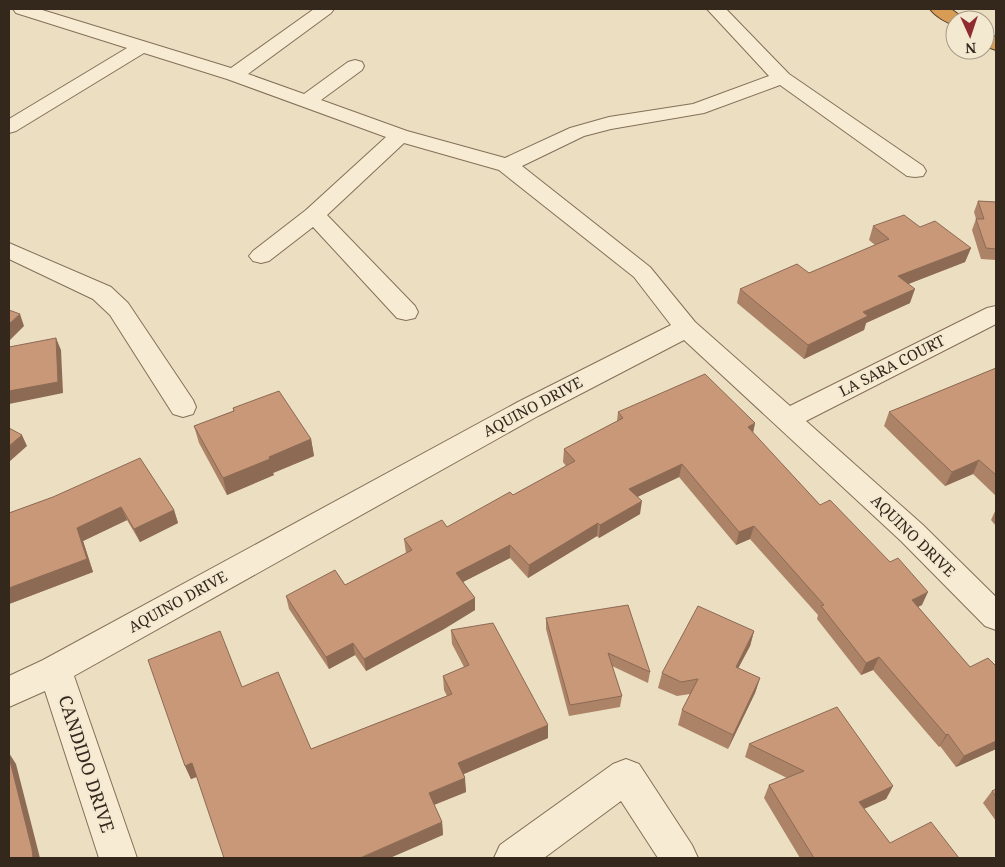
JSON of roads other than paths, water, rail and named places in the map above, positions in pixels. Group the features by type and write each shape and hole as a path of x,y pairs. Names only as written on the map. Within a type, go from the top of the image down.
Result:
{"street":[{"path":"22,9 234,75 400,135 507,165 642,272 686,328"},
{"path":"234,75 325,9"},
{"path":"716,9 782,78 915,171"},
{"path":"9,127 143,46"},
{"path":"305,102 356,66"},
{"path":"507,165 577,132 609,123 697,109 782,78"},
{"path":"261,256 314,215 400,135"},
{"path":"314,215 406,312"},
{"path":"9,250 102,293 119,309 183,407"},
{"name":"LA SARA COURT","path":"788,419 996,314"},
{"name":"AQUINO DRIVE","path":"9,692 55,670 528,408 686,328 912,533 996,617"},
{"name":"CANDIDO DRIVE","path":"55,670 118,858"},
{"path":"513,858 626,776 679,858"}]}
